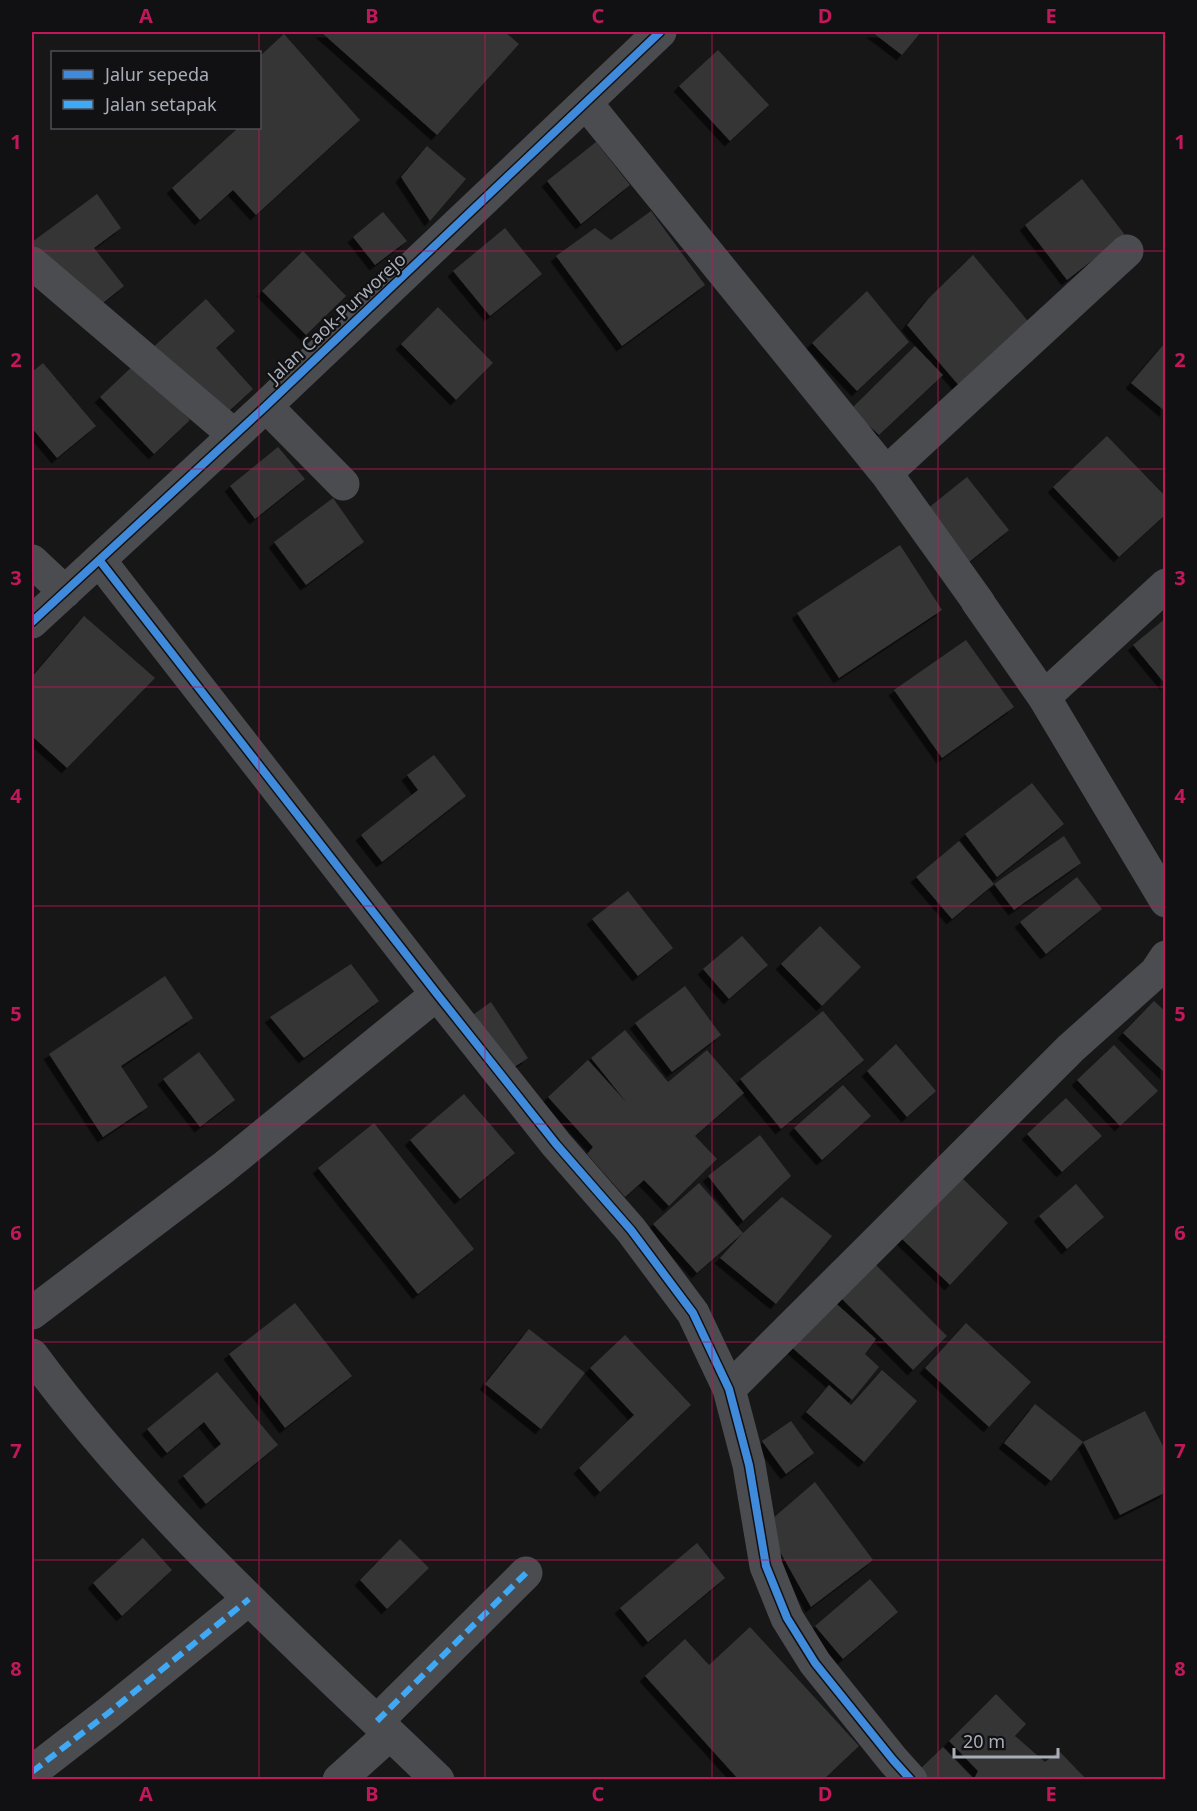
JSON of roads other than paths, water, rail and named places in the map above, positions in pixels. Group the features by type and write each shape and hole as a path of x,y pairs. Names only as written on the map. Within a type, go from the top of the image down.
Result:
{"street":[{"name":"Jalan Caok-Purworejo","path":"32,622 266,406 660,32"},
{"path":"586,103 886,473 1044,698 1166,901"},
{"path":"886,473 1127,251"},
{"path":"32,263 234,435"},
{"path":"266,406 344,484"},
{"path":"32,561 65,592"},
{"path":"100,561 437,994 556,1144 631,1230 693,1313 729,1389 749,1465 766,1566 787,1618 814,1663 911,1779"},
{"path":"1044,698 1166,585"},
{"path":"729,1389 1071,1048 1156,972 1166,957"},
{"path":"32,1313 223,1168 437,994"},
{"path":"32,1355 92,1432 249,1599 438,1779"},
{"path":"339,1779 383,1727 526,1574"},
{"path":"32,1772 249,1599"}]}
